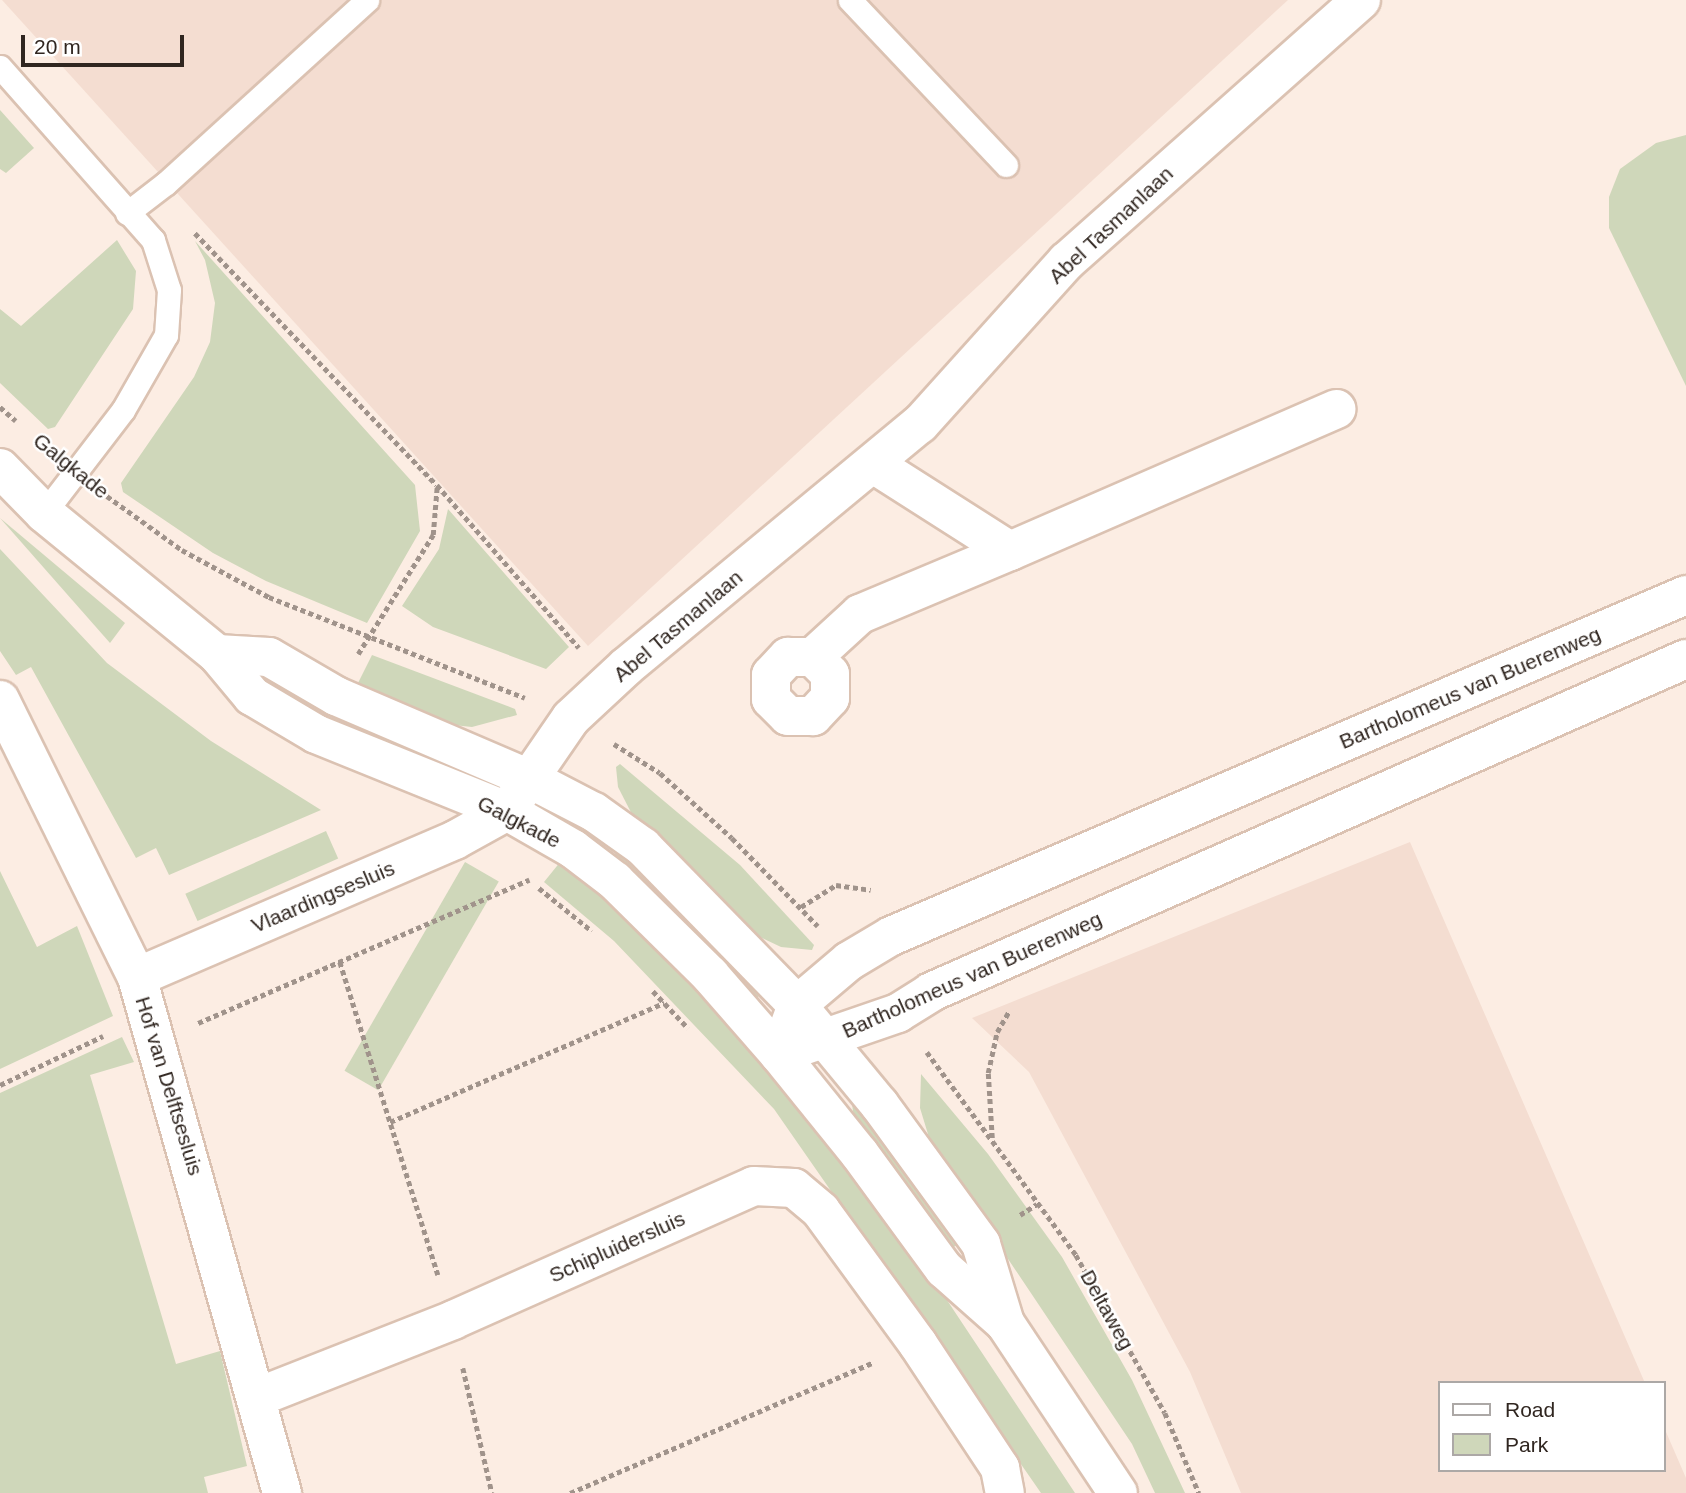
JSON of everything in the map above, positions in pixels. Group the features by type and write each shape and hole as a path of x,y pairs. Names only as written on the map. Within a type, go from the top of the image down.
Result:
{"street":[{"name":"Abel Tasmanlaan","path":"507,811 571,718 609,683 875,465 920,424 1067,261 1361,0"},
{"path":"813,657 860,614 1336,409"},
{"path":"875,465 1010,551"},
{"name":"Galgkade","path":"0,468 44,513 217,654 252,696 316,734 507,811 573,849 615,881 710,975 779,1054"},
{"name":"Bartholomeus van Buerenweg","path":"779,1054 797,1005 849,961 891,936 1686,595"},
{"name":"Galgkade","path":"217,654 269,657 336,696 530,779 594,812 643,847 797,1005"},
{"name":"Bartholomeus van Buerenweg","path":"779,1054 827,1040 898,1013 931,992 1686,659"},
{"name":"Hof van Delftsesluis","path":"0,700 137,977 258,1397 282,1493"},
{"name":"Vlaardingsesluis","path":"137,977 455,841 507,811"},
{"path":"797,1005 827,1040 981,1244 1005,1323"},
{"path":"779,1054 859,1153 944,1269 1005,1323 1118,1493"},
{"name":"Schipluidersluis","path":"258,1397 453,1320 754,1186 794,1188 821,1210 918,1343 1000,1468 1005,1493"}],"lane":[{"path":"127,213 166,183 367,0"},
{"path":"850,0 1006,165"},
{"path":"0,67 153,240 169,290 166,335 123,410 44,513"}],"path":[{"path":"153,240 194,232 437,485 609,683"},
{"name":"Galgkade","path":"0,407 77,471 182,550 269,597 367,638"},
{"path":"336,696 367,638 433,535 437,485"},
{"path":"518,875 529,880 596,934"},
{"path":"0,1084 340,962 529,880"},
{"path":"340,962 453,1320 492,1493"},
{"path":"648,986 692,1032"},
{"path":"390,1122 664,1003"},
{"name":"Deltaweg","path":"1010,1009 997,1032 988,1073 993,1139 1076,1255 1165,1413 1199,1493"},
{"path":"570,1493 918,1343"}],"shaded area":[{"path":"2,0 1288,0 588,646"},
{"path":"1410,842 1644,1381 1438,1381 1438,1472 1665,1472 1665,1430 1686,1478 1686,1493 1241,1493 1190,1372 1029,1072 972,1018"}],"green space":[{"path":"0,110 34,148 6,173 0,169"},
{"path":"1686,135 1686,386 1609,228 1609,197 1620,169 1656,143"},
{"path":"117,240 136,271 133,309 55,427 48,429 0,383 0,309 21,326"},
{"path":"195,241 415,485 420,531 367,623 266,581 213,553 123,492 121,483 194,377 210,342 215,303 205,260"},
{"path":"448,509 569,647 546,669 433,627 402,606 439,549"},
{"path":"0,518 125,623 110,643"},
{"path":"0,549 107,663 211,741 321,810 169,875 156,848 136,858 31,667 16,675 0,651"},
{"path":"372,655 515,709 517,715 472,727 444,724 355,689"},
{"path":"620,764 740,865 814,945 812,950 781,947 745,930 638,826 618,787 616,767"},
{"path":"326,831 338,858 198,921 185,894"},
{"path":"620,851 760,994 758,997 751,1000 613,856"},
{"path":"561,861 629,914 765,1061 925,1267 1075,1493 1041,1493 774,1109 614,941 544,882"},
{"path":"465,862 499,882 378,1090 345,1071"},
{"path":"0,871 37,947 77,926 113,1016 0,1069"},
{"path":"122,1037 134,1062 90,1075 176,1364 220,1351 247,1466 204,1477 208,1493 0,1493 0,1093"},
{"path":"921,1074 988,1154 1062,1257 1132,1380 1185,1493 1155,1493 1132,1444 931,1144 920,1108"},
{"path":"851,1098 963,1241 949,1250 854,1117"}]}
